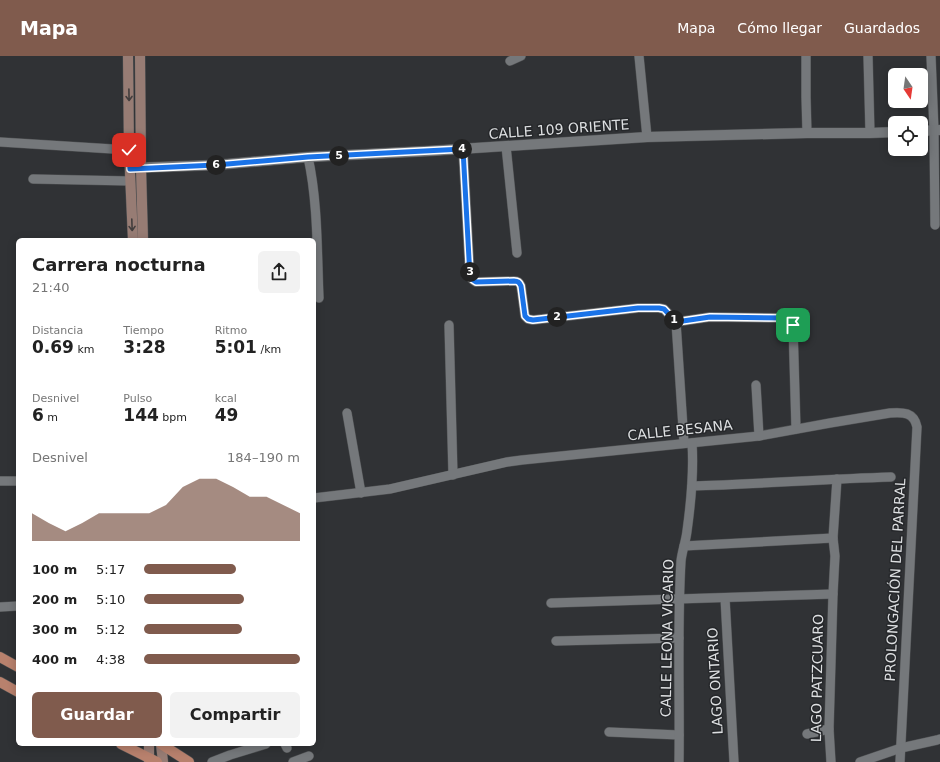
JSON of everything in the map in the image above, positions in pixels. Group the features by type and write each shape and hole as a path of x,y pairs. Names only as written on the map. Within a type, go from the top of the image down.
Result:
{"main road":[{"path":"128,56 132,238"},
{"path":"140,56 143,238"},
{"path":"0,657 16,666"},
{"path":"0,682 16,691"},
{"path":"125,746 152,760"},
{"path":"149,746 152,760"},
{"path":"161,746 163,762"},
{"path":"164,746 188,762"}],"street":[{"path":"510,61 521,56"},
{"path":"639,56 647,137"},
{"path":"806,56 807,133"},
{"path":"868,56 870,133"},
{"path":"931,56 936,66 937,130 935,225"},
{"name":"CALLE 109 ORIENTE","path":"130,169 216,165 308,157 647,137 888,132"},
{"path":"0,142 129,150"},
{"path":"506,146 517,253"},
{"path":"463,149 470,277 473,280 476,282 517,281 521,286 525,316 528,319 533,320 638,308 664,309 676,322 710,317 788,318 793,325 796,429"},
{"path":"308,157 312,176 314,198 319,298"},
{"path":"33,179 130,181"},
{"name":"CALLE LEONA VICARIO","path":"676,322 688,443 693,460 689,519 681,561 679,638 679,762"},
{"path":"449,325 453,475"},
{"path":"756,385 759,436"},
{"path":"347,413 361,493"},
{"name":"CALLE BESANA","path":"316,498 390,489 507,462 759,436 890,413 904,413 910,415"},
{"name":"PROLONGACIÓN DEL PARRAL","path":"900,762 917,427 914,418 910,415"},
{"path":"692,486 891,478"},
{"name":"LAGO PATZCUARO","path":"831,762 829,729 833,594 836,556 834,538 837,479"},
{"path":"0,481 16,482"},
{"path":"684,546 834,538"},
{"path":"551,603 833,594"},
{"name":"LAGO ONTARIO","path":"725,598 734,762"},
{"path":"0,607 16,606"},
{"path":"556,641 679,638"},
{"path":"807,734 829,729"},
{"path":"609,732 679,736"},
{"path":"860,762 901,748 940,739"},
{"path":"212,762 259,746"},
{"path":"293,762 309,756"}],"route":[{"path":"129,150 130,169 216,165 308,157 463,149 470,277 476,282 517,281 520,283 525,316 528,319 533,320 638,308 659,308 664,309 676,322 710,317 788,318 793,325"}]}
